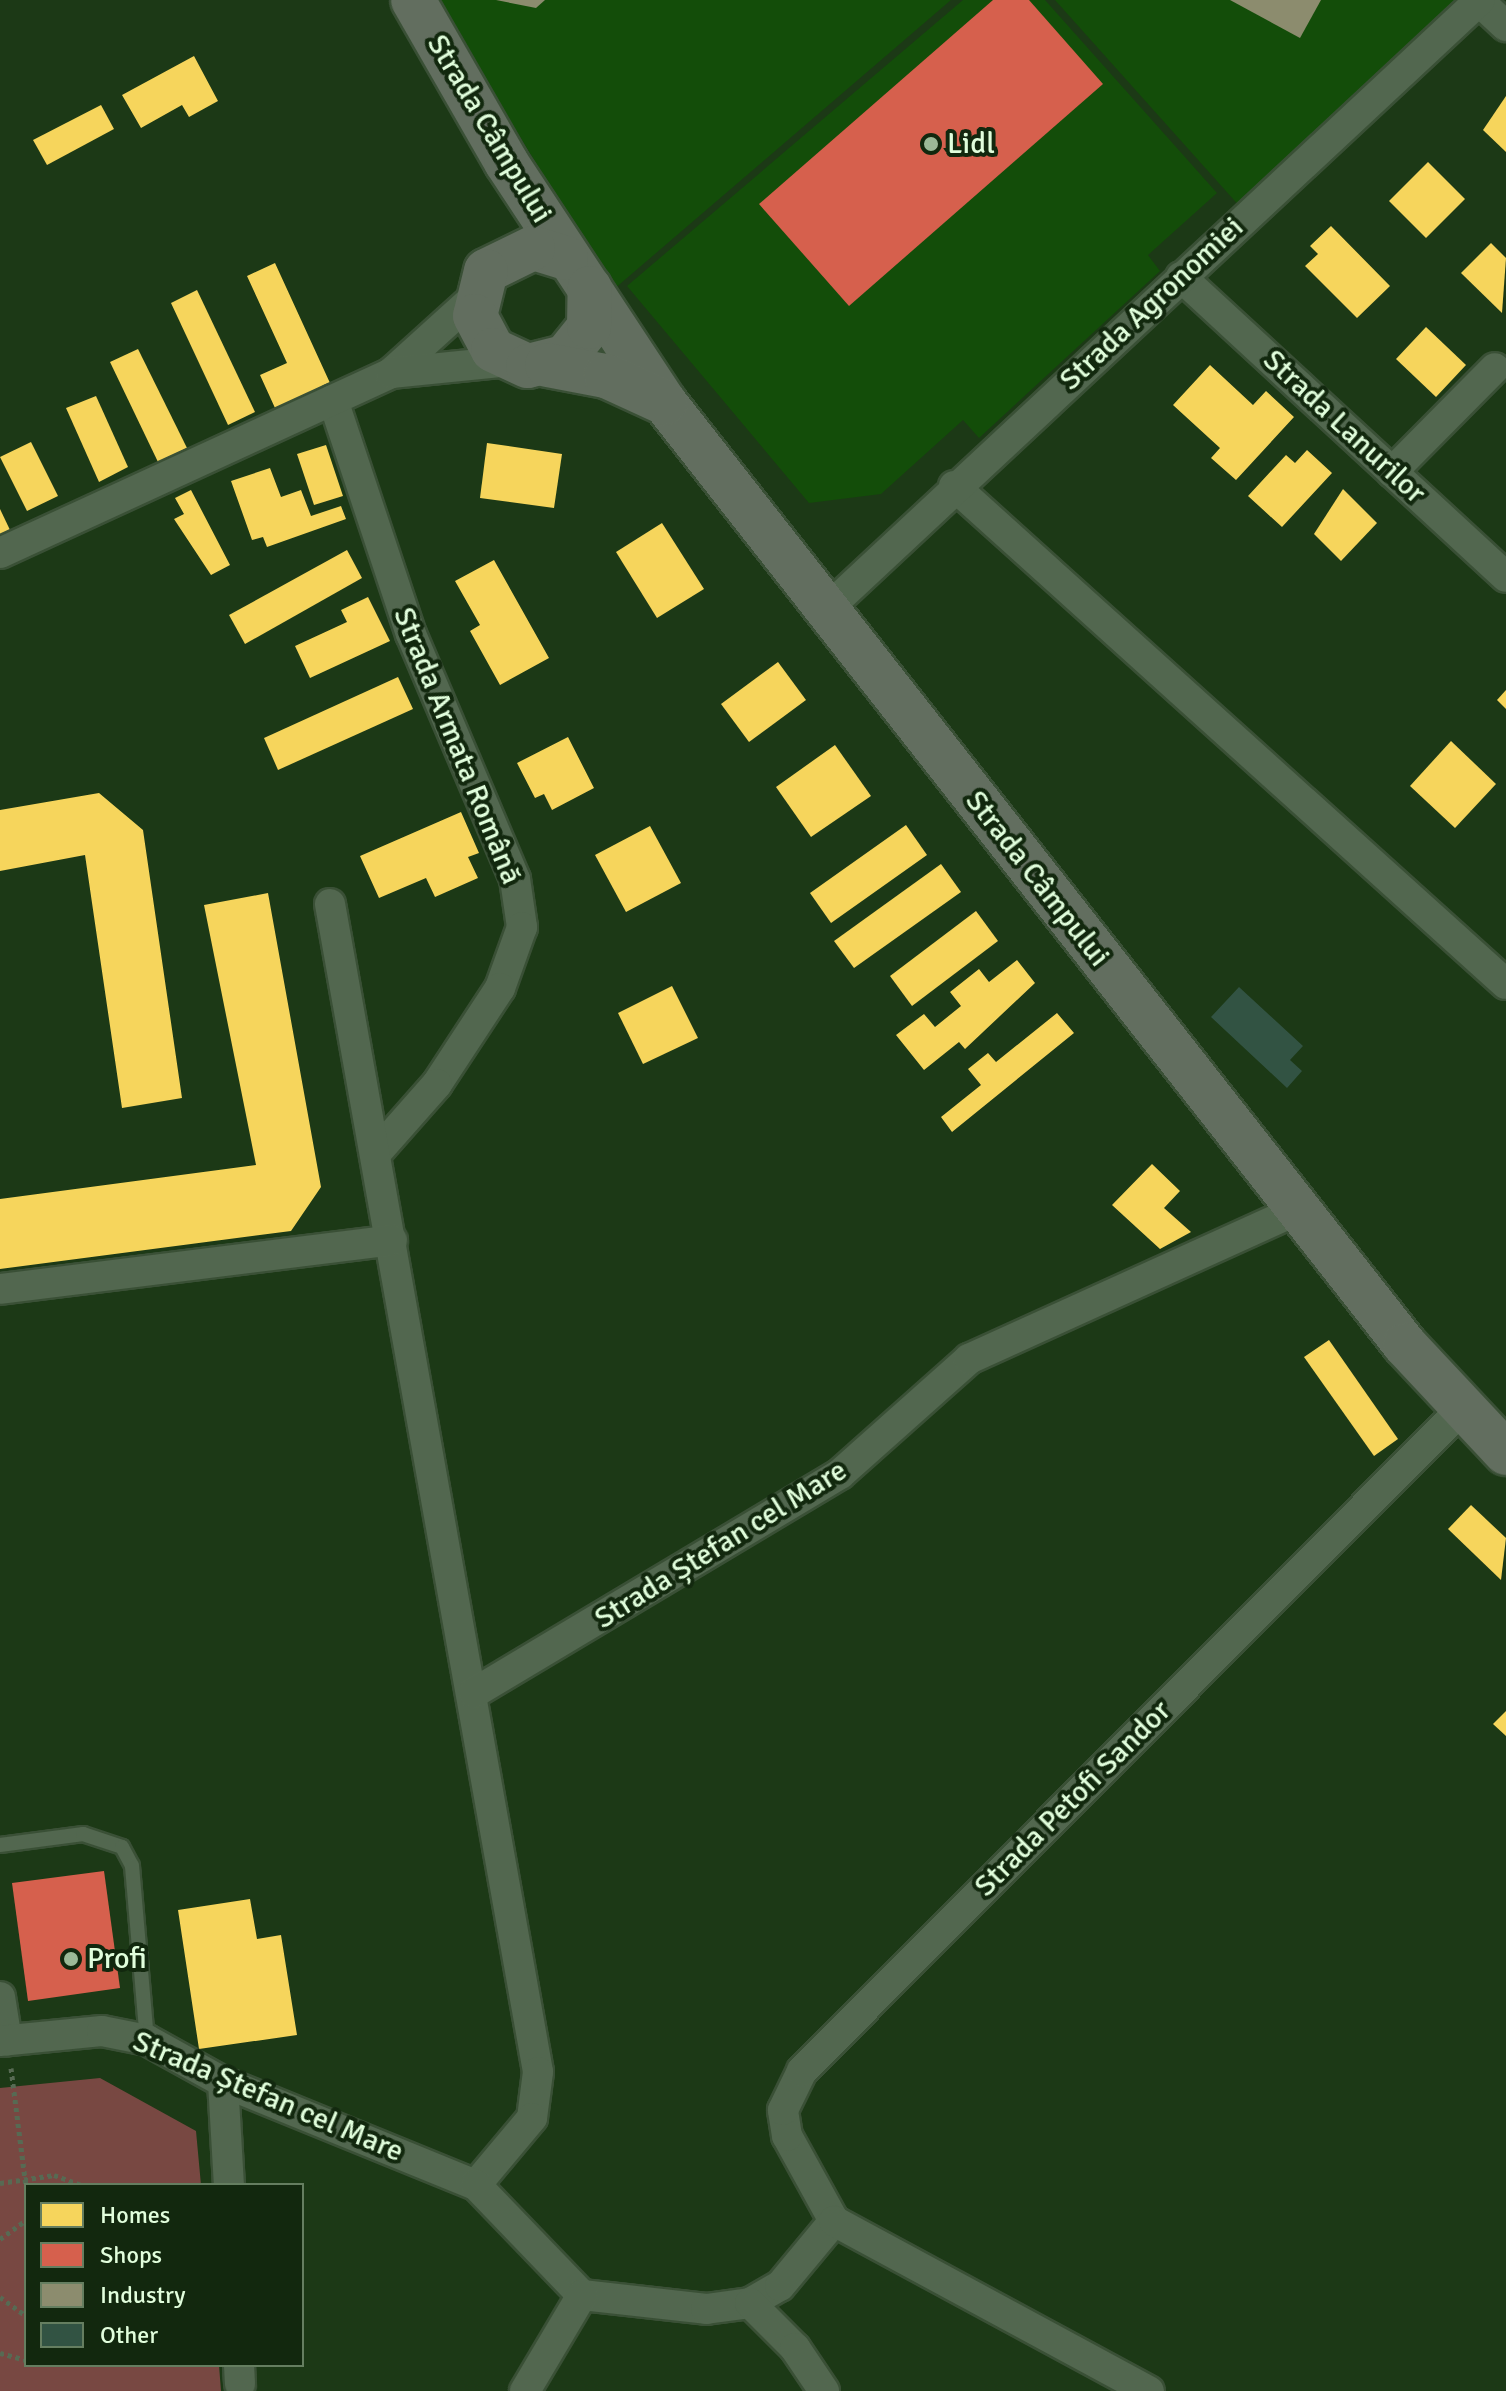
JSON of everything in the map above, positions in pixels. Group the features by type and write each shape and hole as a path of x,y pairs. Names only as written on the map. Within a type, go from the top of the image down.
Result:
{"main road":[{"name":"Strada Câmpului","path":"413,0 506,162 665,403 1298,1210 1462,1409 1506,1453"},
{"path":"506,162 505,210 481,284 481,334 528,363 606,376 665,403"},
{"name":"Strada Câmpului","path":"481,284 533,248 578,273"},
{"path":"528,363 580,344 593,308 578,273"}],"street":[{"path":"1480,0 1506,26"},
{"name":"Strada Agronomiei","path":"826,610 954,486 1480,0"},
{"name":"Strada Lanurilor","path":"1181,277 1506,577"},
{"path":"0,553 391,373 481,284"},
{"path":"391,373 528,363"},
{"path":"1392,472 1495,368"},
{"name":"Strada Armata Română","path":"333,400 411,634 515,879 522,927 500,988 437,1084 377,1152"},
{"path":"954,486 1506,984"},
{"path":"330,904 474,1693 538,2072 532,2118 476,2185"},
{"name":"Strada Ștefan cel Mare","path":"474,1693 840,1474 969,1359 1298,1210"},
{"path":"0,1289 392,1240"},
{"name":"Strada Petofi Sandor","path":"834,2221 787,2136 783,2110 802,2071 1462,1409"},
{"path":"0,1997 3,2040"},
{"name":"Strada Ștefan cel Mare","path":"3,2040 102,2031 147,2040 223,2082 476,2185 582,2295"},
{"path":"223,2082 229,2183"},
{"path":"525,2391 582,2295 706,2309 750,2303 802,2264 834,2221 1149,2391"},
{"path":"750,2303 795,2348 824,2391"}],"lane":[{"path":"0,1845 83,1834 122,1847 132,1866 147,2040"}],"path":[{"path":"3,2040 25,2183"},
{"path":"0,2183 24,2175 70,2183"},
{"path":"0,2239 24,2221"},
{"path":"0,2297 24,2315"},
{"path":"0,2353 24,2359"}],"shaded area":[{"path":"437,0 951,0 613,290"},
{"path":"963,0 1045,0 1217,193 1148,255 1160,271 979,438 963,420 881,494 809,503 627,286"},
{"path":"1055,0 1467,0 1242,209"},
{"path":"100,2078 196,2131 201,2183 24,2183 24,2367 219,2367 221,2391 0,2391 0,2088"}],"building: Homes":[{"path":"194,56 218,101 189,117 182,105 141,128 122,95"},
{"path":"1506,96 1506,152 1483,130"},
{"path":"101,105 114,129 47,165 33,140"},
{"path":"1428,162 1465,199 1426,238 1389,201"},
{"path":"1331,226 1390,286 1357,318 1305,266 1318,254 1310,246"},
{"path":"1491,243 1506,258 1502,313 1461,273"},
{"path":"275,263 330,383 275,408 260,375 287,363 247,276"},
{"path":"197,290 255,412 228,425 171,303"},
{"path":"1426,327 1466,365 1436,397 1396,359"},
{"path":"138,349 187,448 158,462 110,362"},
{"path":"1210,365 1253,405 1266,391 1294,417 1236,480 1211,458 1220,448 1173,405"},
{"path":"96,396 128,467 99,482 66,408"},
{"path":"31,442 58,496 27,511 0,457"},
{"path":"487,443 562,454 554,508 480,498"},
{"path":"326,445 343,496 314,505 297,454"},
{"path":"1307,450 1332,473 1282,527 1248,496 1286,455 1295,463"},
{"path":"270,468 281,497 301,490 311,516 341,506 346,519 267,547 263,537 252,540 231,481"},
{"path":"1343,489 1377,523 1341,561 1314,534"},
{"path":"191,490 230,565 211,575 174,519 184,514 175,498"},
{"path":"0,509 10,530 0,535"},
{"path":"662,523 704,589 657,618 616,552"},
{"path":"347,550 362,578 245,644 229,615"},
{"path":"494,560 549,658 500,685 470,631 480,625 455,581"},
{"path":"368,597 390,641 310,678 295,646 347,622 341,610"},
{"path":"778,662 806,700 749,742 721,704"},
{"path":"398,677 413,709 278,770 264,738"},
{"path":"1506,690 1506,709 1497,700"},
{"path":"568,737 594,788 552,810 544,794 535,798 517,763"},
{"path":"1451,741 1496,784 1455,828 1410,786"},
{"path":"835,745 871,796 811,837 776,787"},
{"path":"99,793 143,830 182,1098 122,1108 85,855 0,871 0,810"},
{"path":"461,812 479,853 468,857 478,878 435,897 426,878 379,898 360,856"},
{"path":"906,825 927,855 831,923 810,893"},
{"path":"650,826 681,883 626,912 595,855"},
{"path":"941,864 961,892 854,968 834,941"},
{"path":"268,893 321,1187 291,1231 0,1269 0,1199 256,1165 204,905"},
{"path":"976,911 998,941 912,1006 890,976"},
{"path":"1017,960 1035,983 965,1049 959,1042 924,1070 896,1035 924,1014 935,1027 961,1006 950,992 979,969 989,982"},
{"path":"672,986 698,1038 643,1064 618,1013"},
{"path":"1057,1013 1074,1033 952,1132 941,1117 981,1085 968,1069 988,1053 996,1062"},
{"path":"1152,1164 1180,1191 1164,1208 1191,1232 1160,1249 1112,1205"},
{"path":"1329,1340 1398,1439 1374,1456 1304,1357"},
{"path":"1471,1505 1506,1538 1501,1580 1448,1529"},
{"path":"1506,1711 1506,1736 1493,1724"},
{"path":"250,1899 257,1939 281,1935 297,2035 199,2049 178,1910"}],"building: Shops":[{"name":"Lidl","path":"993,0 1029,0 1103,84 849,306 759,204"},
{"path":"104,1871 120,1988 28,2001 12,1883"}],"building: Industry":[{"path":"496,0 545,0 536,8"},
{"path":"1230,0 1321,0 1300,38"}],"building: Other":[{"path":"1239,987 1303,1046 1290,1060 1302,1071 1287,1088 1211,1017"}],"place":[{"name":"Lidl","path":"931,144"},
{"name":"Profi","path":"71,1959"}]}
